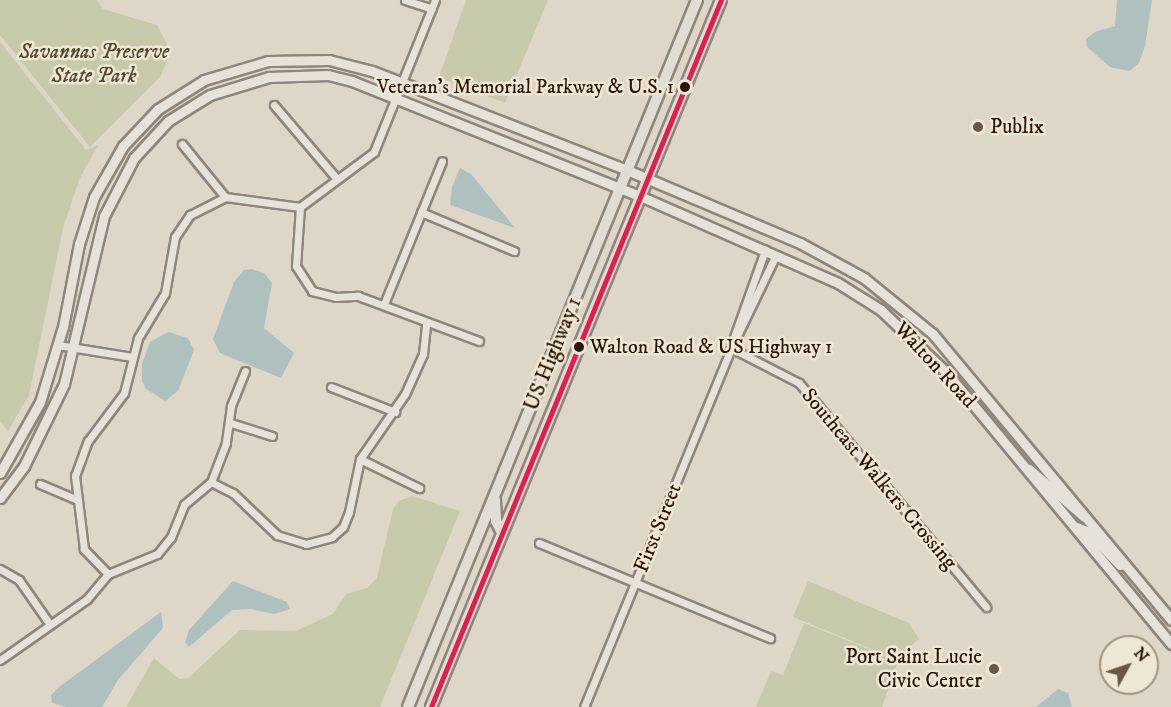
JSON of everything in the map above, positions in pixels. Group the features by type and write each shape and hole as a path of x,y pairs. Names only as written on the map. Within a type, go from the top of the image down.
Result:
{"main road":[{"name":"US Highway 1","path":"408,707 697,0"},
{"name":"US Highway 1","path":"430,707 721,0"},
{"name":"Walton Road","path":"0,473 40,402 58,345 79,243 94,196 123,146 158,109 204,80 268,61 329,60 401,84 627,170 834,260 909,311 952,356 1171,620"},
{"name":"Walton Road","path":"0,498 24,466 54,410 74,347 104,216 134,158 168,121 210,95 269,77 328,75 397,99 640,196 838,283 911,335 1171,644"},
{"path":"1024,467 1041,476 1074,512 1088,519"},
{"path":"495,497 496,521 502,533"},
{"path":"1073,526 1088,532 1138,580"}],"street":[{"path":"405,0 432,9"},
{"path":"108,574 84,549 76,499 75,476 80,455 124,393 138,338 165,293 170,251 181,226 205,205 225,197 300,207 374,152 435,0"},
{"path":"274,105 337,179"},
{"path":"182,144 225,197"},
{"path":"384,304 442,161"},
{"path":"300,207 296,267 312,291 336,297 358,296 479,341"},
{"path":"422,212 514,251"},
{"name":"First Street","path":"731,348 739,313 765,250"},
{"name":"First Street","path":"584,707 731,348 776,255"},
{"path":"211,482 238,497 277,535 306,544 318,543 342,527 360,459 395,412 423,354 426,323"},
{"path":"58,345 132,357"},
{"name":"Southeast Walkers Crossing","path":"731,348 799,383 986,607"},
{"path":"0,660 49,623 87,599 108,574 157,554 171,537 184,505 211,482 231,423 231,406 245,371"},
{"path":"331,387 395,412"},
{"path":"231,423 272,436"},
{"path":"360,459 419,488"},
{"path":"40,484 76,499"},
{"path":"539,543 770,638"},
{"path":"0,569 19,580 49,623"}],"green space":[{"name":"Savannas Preserve State Park","path":"0,0 97,0 103,9 157,25 171,52 160,77 90,147 0,35"},
{"path":"466,0 548,0 505,103 439,77"},
{"path":"0,42 86,150 98,145 79,180 63,228 29,395 8,431 0,421"},
{"path":"412,496 460,511 380,707 126,707 154,658 179,679 188,678 240,630 296,631 333,614 346,594 367,588 377,578 393,509 399,501"},
{"path":"808,581 909,623 919,639 906,650 901,661 793,617"},
{"path":"804,623 898,661 882,707 756,707 771,671 783,675"}],"shaded area":[{"path":"1117,0 1152,0 1145,46 1139,63 1129,71 1110,67 1087,47 1086,39 1095,32 1115,26"},
{"path":"460,168 471,174 515,228 450,205 452,187"},
{"path":"252,269 264,273 272,283 264,328 294,353 281,378 220,353 213,339 234,282 244,270"},
{"path":"168,332 188,338 194,350 178,391 165,401 146,389 142,381 142,364 150,342"},
{"path":"233,581 287,602 290,609 274,614 251,609 232,610 189,647 185,642 189,630"},
{"path":"161,612 163,628 118,680 102,707 65,707 52,703 51,695 59,687"},
{"path":"1058,689 1068,693 1072,707 1036,707"}],"transit line":[{"name":"1","path":"431,707 721,0"}],"place":[{"name":"Veteran's Memorial Parkway & U.S. 1","path":"685,87"},
{"name":"Publix","path":"978,127"},
{"name":"Walton Road & US Highway 1","path":"579,347"},
{"name":"Port Saint Lucie Civic Center","path":"994,669"}]}
